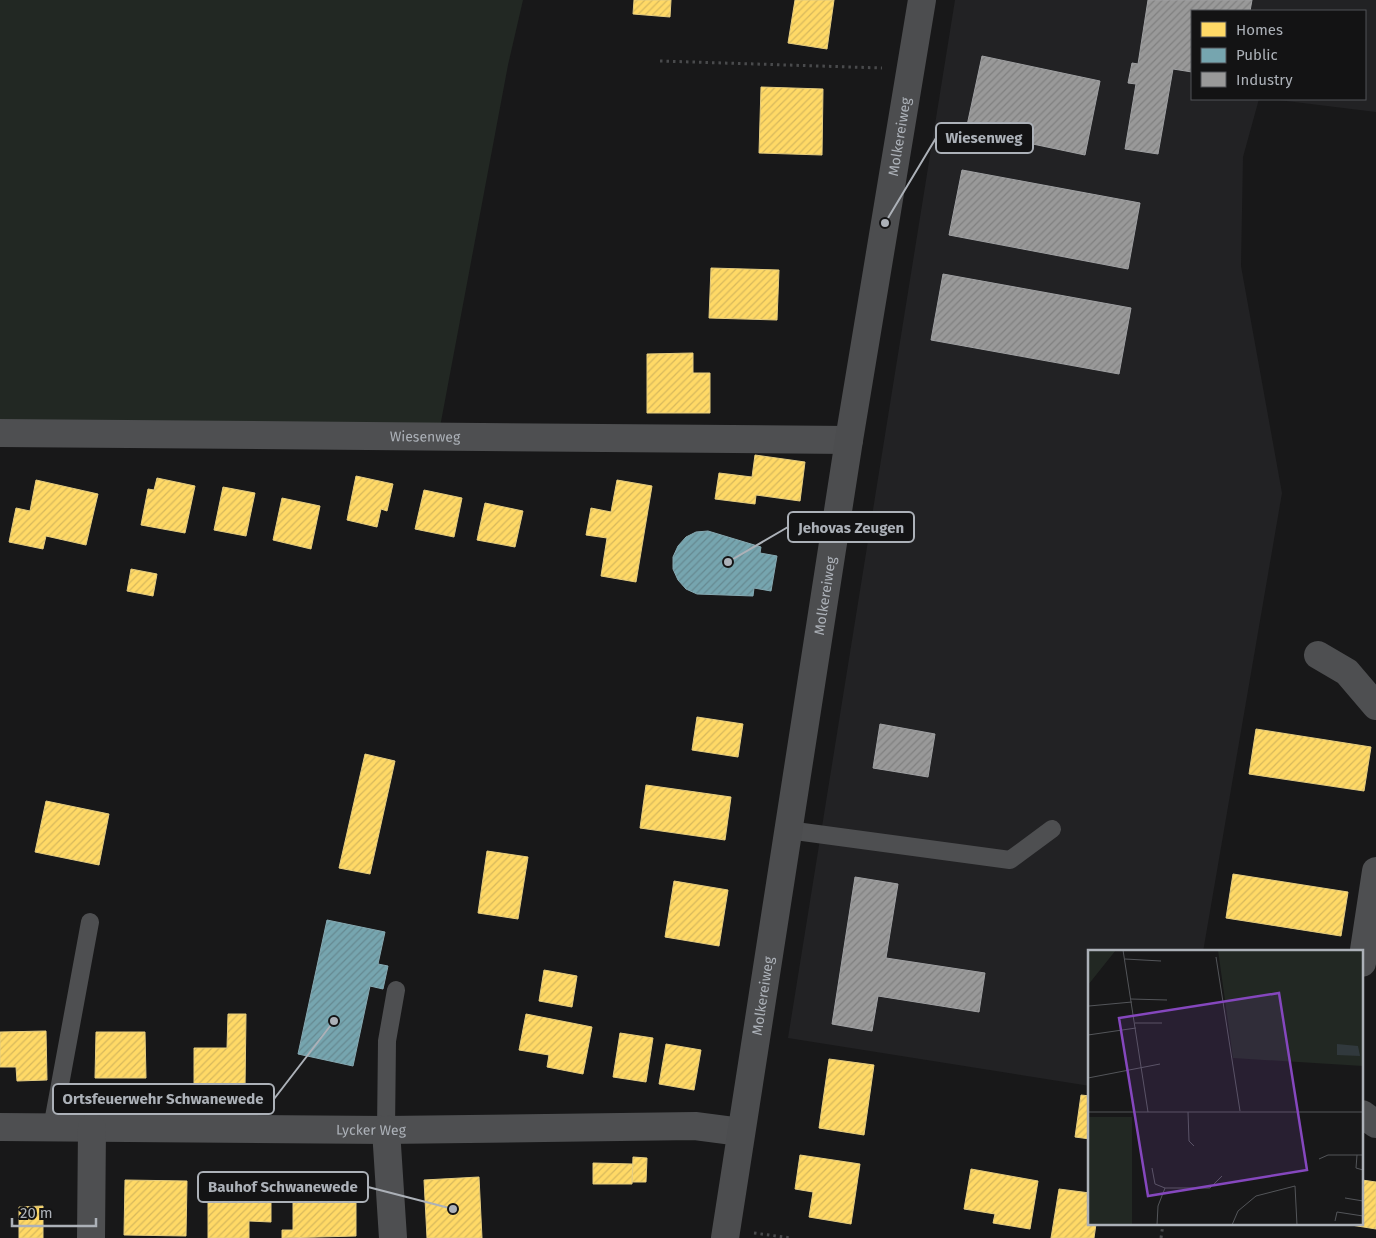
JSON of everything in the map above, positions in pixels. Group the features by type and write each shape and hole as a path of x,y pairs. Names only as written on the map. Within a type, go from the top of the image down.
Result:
{"main road":[{"name":"Molkereiweg","path":"725,1238 849,440 922,0"}],"street":[{"name":"Wiesenweg","path":"0,433 849,440"},
{"path":"1318,655 1347,672 1376,706"},
{"path":"1364,950 1376,871"},
{"path":"1364,1115 1376,1124"},
{"name":"Lycker Weg","path":"0,1127 386,1130 695,1126 741,1132"},
{"path":"91,1238 92,1128"},
{"path":"386,1130 393,1238"}],"lane":[{"path":"788,830 1010,860 1052,828"},
{"path":"52,1128 90,922"},
{"path":"386,1130 387,1041 396,990"}],"path":[{"path":"660,61 910,69"}],"shaded area":[{"path":"0,0 523,0 508,65 440,427 0,420"},
{"path":"955,0 1376,0 1376,112 1277,100 1366,100 1366,10 1191,10 1191,100 1259,100 1243,157 1241,266 1282,493 1203,950 1088,950 1088,1086 788,1038"}],"building: Homes":[{"path":"634,0 671,0 670,17 633,14"},
{"path":"795,0 834,0 827,49 788,43"},
{"path":"761,87 823,89 822,155 759,153"},
{"path":"711,268 779,270 777,320 709,318"},
{"path":"693,353 693,373 710,373 710,413 647,413 647,354"},
{"path":"755,455 805,462 800,501 756,495 755,504 715,499 719,473 752,477"},
{"path":"356,476 393,484 387,511 381,509 377,527 347,520"},
{"path":"157,478 195,486 185,533 141,525 148,489 154,490"},
{"path":"36,480 98,494 86,545 46,536 43,549 9,542 16,508 30,511"},
{"path":"617,480 652,486 636,582 601,576 607,538 586,535 591,508 611,512"},
{"path":"223,487 255,493 246,536 214,530"},
{"path":"424,490 462,498 454,537 415,529"},
{"path":"282,498 320,506 311,549 273,540"},
{"path":"485,503 523,511 515,547 477,540"},
{"path":"131,569 157,574 153,596 127,591"},
{"path":"697,717 743,724 738,757 692,750"},
{"path":"1256,729 1371,747 1364,791 1249,774"},
{"path":"365,754 395,761 370,874 339,868"},
{"path":"646,785 731,797 725,840 640,828"},
{"path":"46,801 109,814 99,865 35,852"},
{"path":"487,851 528,857 518,919 478,913"},
{"path":"1233,874 1348,892 1341,936 1226,918"},
{"path":"674,881 728,890 719,946 665,937"},
{"path":"544,970 577,976 572,1007 539,1001"},
{"path":"228,1014 246,1014 245,1089 194,1088 194,1048 227,1048"},
{"path":"526,1014 592,1027 583,1074 547,1067 549,1055 519,1050"},
{"path":"46,1031 47,1080 17,1081 16,1067 0,1067 0,1032"},
{"path":"96,1032 145,1032 146,1078 95,1078"},
{"path":"620,1033 653,1038 646,1082 613,1077"},
{"path":"666,1044 701,1050 694,1090 659,1084"},
{"path":"829,1059 874,1065 864,1135 819,1128"},
{"path":"1081,1095 1088,1096 1088,1139 1075,1137"},
{"path":"800,1155 860,1164 851,1224 809,1217 813,1192 795,1189"},
{"path":"633,1157 647,1158 646,1182 632,1182"},
{"path":"593,1163 633,1164 632,1184 593,1184"},
{"path":"971,1169 1038,1181 1030,1229 993,1223 995,1214 964,1209"},
{"path":"479,1177 482,1238 427,1238 424,1180"},
{"path":"208,1179 271,1180 271,1222 249,1221 249,1238 208,1238"},
{"path":"125,1180 187,1181 186,1236 124,1235"},
{"path":"1364,1180 1376,1182 1376,1229 1357,1226 1364,1226"},
{"path":"293,1181 356,1181 356,1236 282,1238 282,1230 293,1230"},
{"path":"1059,1189 1088,1193 1088,1226 1096,1226 1094,1238 1051,1238"},
{"path":"43,1206 43,1238 19,1238 19,1207"}],"building: Public":[{"path":"708,531 761,547 760,553 777,556 771,591 754,588 753,596 697,594 686,589 678,580 673,569 673,557 678,546 686,537 696,532"},
{"path":"327,920 385,932 378,964 388,966 383,989 370,986 353,1066 298,1054"}],"building: Industry":[{"path":"1148,0 1252,0 1250,10 1191,10 1191,72 1173,69 1158,154 1125,149 1136,84 1128,83 1132,63 1138,64"},
{"path":"982,56 1100,81 1085,155 966,130"},
{"path":"962,170 1140,203 1128,269 949,235"},
{"path":"943,274 1131,308 1119,374 931,340"},
{"path":"880,724 935,734 928,777 873,768"},
{"path":"855,877 898,884 886,958 985,973 979,1012 878,996 872,1031 832,1024"}],"place":[{"name":"Wiesenweg","path":"885,223"},
{"name":"Jehovas Zeugen","path":"728,562"},
{"name":"Ortsfeuerwehr Schwanewede","path":"334,1021"},
{"name":"Bauhof Schwanewede","path":"453,1209"}]}
